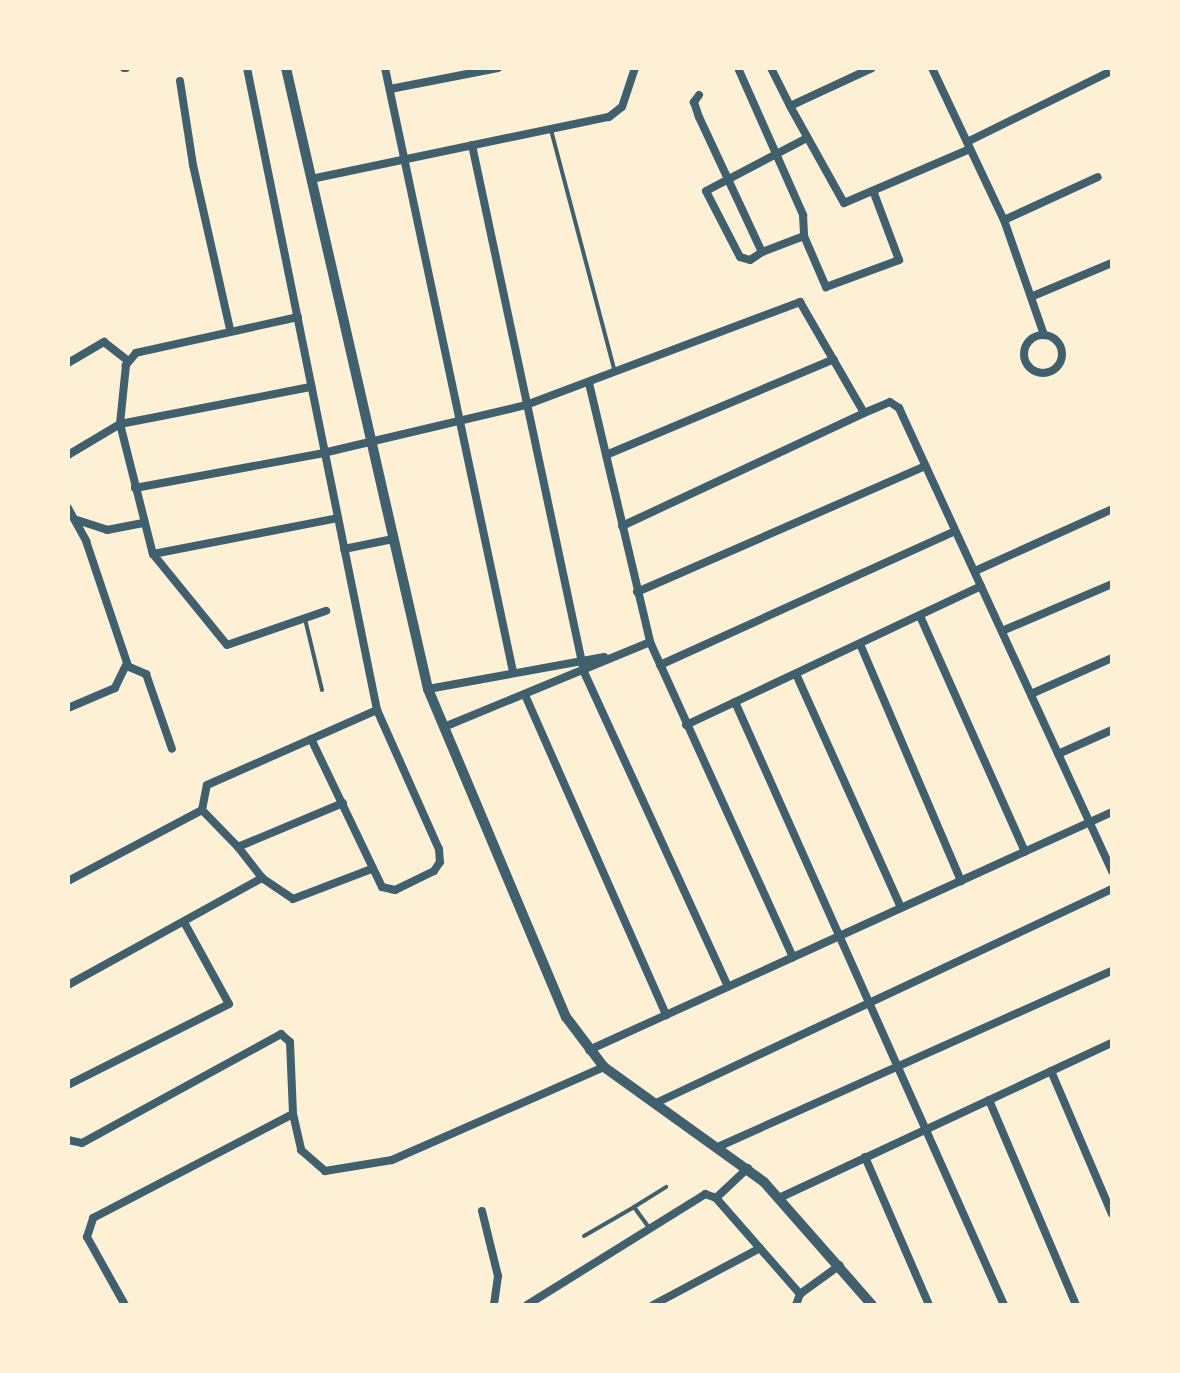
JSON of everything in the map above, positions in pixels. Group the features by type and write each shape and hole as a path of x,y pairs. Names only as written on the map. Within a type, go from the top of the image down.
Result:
{"street":[{"path":"247,68 323,453 338,518 349,548 377,710 441,856 429,874 395,890 382,887 311,739"},
{"path":"286,68 364,442 393,539 428,689 566,1017 604,1067 748,1168 840,1265 872,1305"},
{"path":"385,68 513,672"},
{"path":"390,89 498,68"},
{"path":"311,179 616,112 635,68"},
{"path":"738,68 803,215 804,236 826,287 894,266 899,251 874,193"},
{"path":"771,68 844,203 874,193 1111,71"},
{"path":"790,106 872,68"},
{"path":"932,68 1004,220 1033,296 1044,335"},
{"path":"180,81 193,165 230,329"},
{"path":"699,95 694,104 762,252"},
{"path":"804,236 762,252 750,260 740,257 706,195 710,186 807,138"},
{"path":"472,145 584,672 728,987"},
{"path":"1004,220 1098,177"},
{"path":"1033,296 1112,263"},
{"path":"135,488 323,453 526,405 789,303 809,309 864,413"},
{"path":"298,317 148,347 128,361 120,424 153,554 227,645 304,614 326,611"},
{"path":"1044,335 1056,340 1062,351 1055,369 1043,373 1031,368 1025,357 1027,344 1044,335"},
{"path":"68,363 104,342 128,361"},
{"path":"606,455 834,359"},
{"path":"589,383 650,642 793,957"},
{"path":"68,455 120,424 311,387"},
{"path":"622,526 864,413 890,402 895,405 975,571 1112,871"},
{"path":"637,592 926,466"},
{"path":"68,508 76,519 127,666 115,688 68,708"},
{"path":"975,571 1112,509"},
{"path":"153,554 338,518"},
{"path":"76,519 107,530 144,523"},
{"path":"660,665 955,531"},
{"path":"349,548 393,539"},
{"path":"1002,631 1112,584"},
{"path":"686,725 981,586"},
{"path":"920,616 1025,852"},
{"path":"428,689 580,658 607,656 650,642"},
{"path":"860,644 961,881"},
{"path":"444,727 584,672 607,656"},
{"path":"1031,694 1112,658"},
{"path":"127,666 146,674 172,749"},
{"path":"796,674 901,908"},
{"path":"525,695 666,1015"},
{"path":"735,702 1004,1305"},
{"path":"68,881 202,810 210,783 377,710"},
{"path":"1058,754 1112,730"},
{"path":"238,847 343,803"},
{"path":"202,810 238,847 262,878 293,899 371,869"},
{"path":"589,1050 1112,812"},
{"path":"68,985 262,878"},
{"path":"658,1102 1112,889"},
{"path":"68,1085 229,1004 184,922"},
{"path":"720,1146 1112,971"},
{"path":"68,1140 82,1143 281,1034 290,1042 293,1114 305,1157 319,1168 336,1172 392,1160 604,1067"},
{"path":"779,1198 1112,1043"},
{"path":"1051,1071 1112,1214"},
{"path":"989,1100 1076,1305"},
{"path":"125,1305 87,1237 97,1213 293,1114"},
{"path":"865,1157 929,1305"},
{"path":"716,1198 748,1168"},
{"path":"527,1305 701,1195 716,1198 800,1294"},
{"path":"482,1211 498,1276 494,1305"},
{"path":"653,1305 760,1248"},
{"path":"796,1305 800,1294 840,1265"}],"lane":[{"path":"550,128 615,372"},
{"path":"304,614 322,690"},
{"path":"584,1236 666,1187"},
{"path":"634,1207 649,1228"}]}
